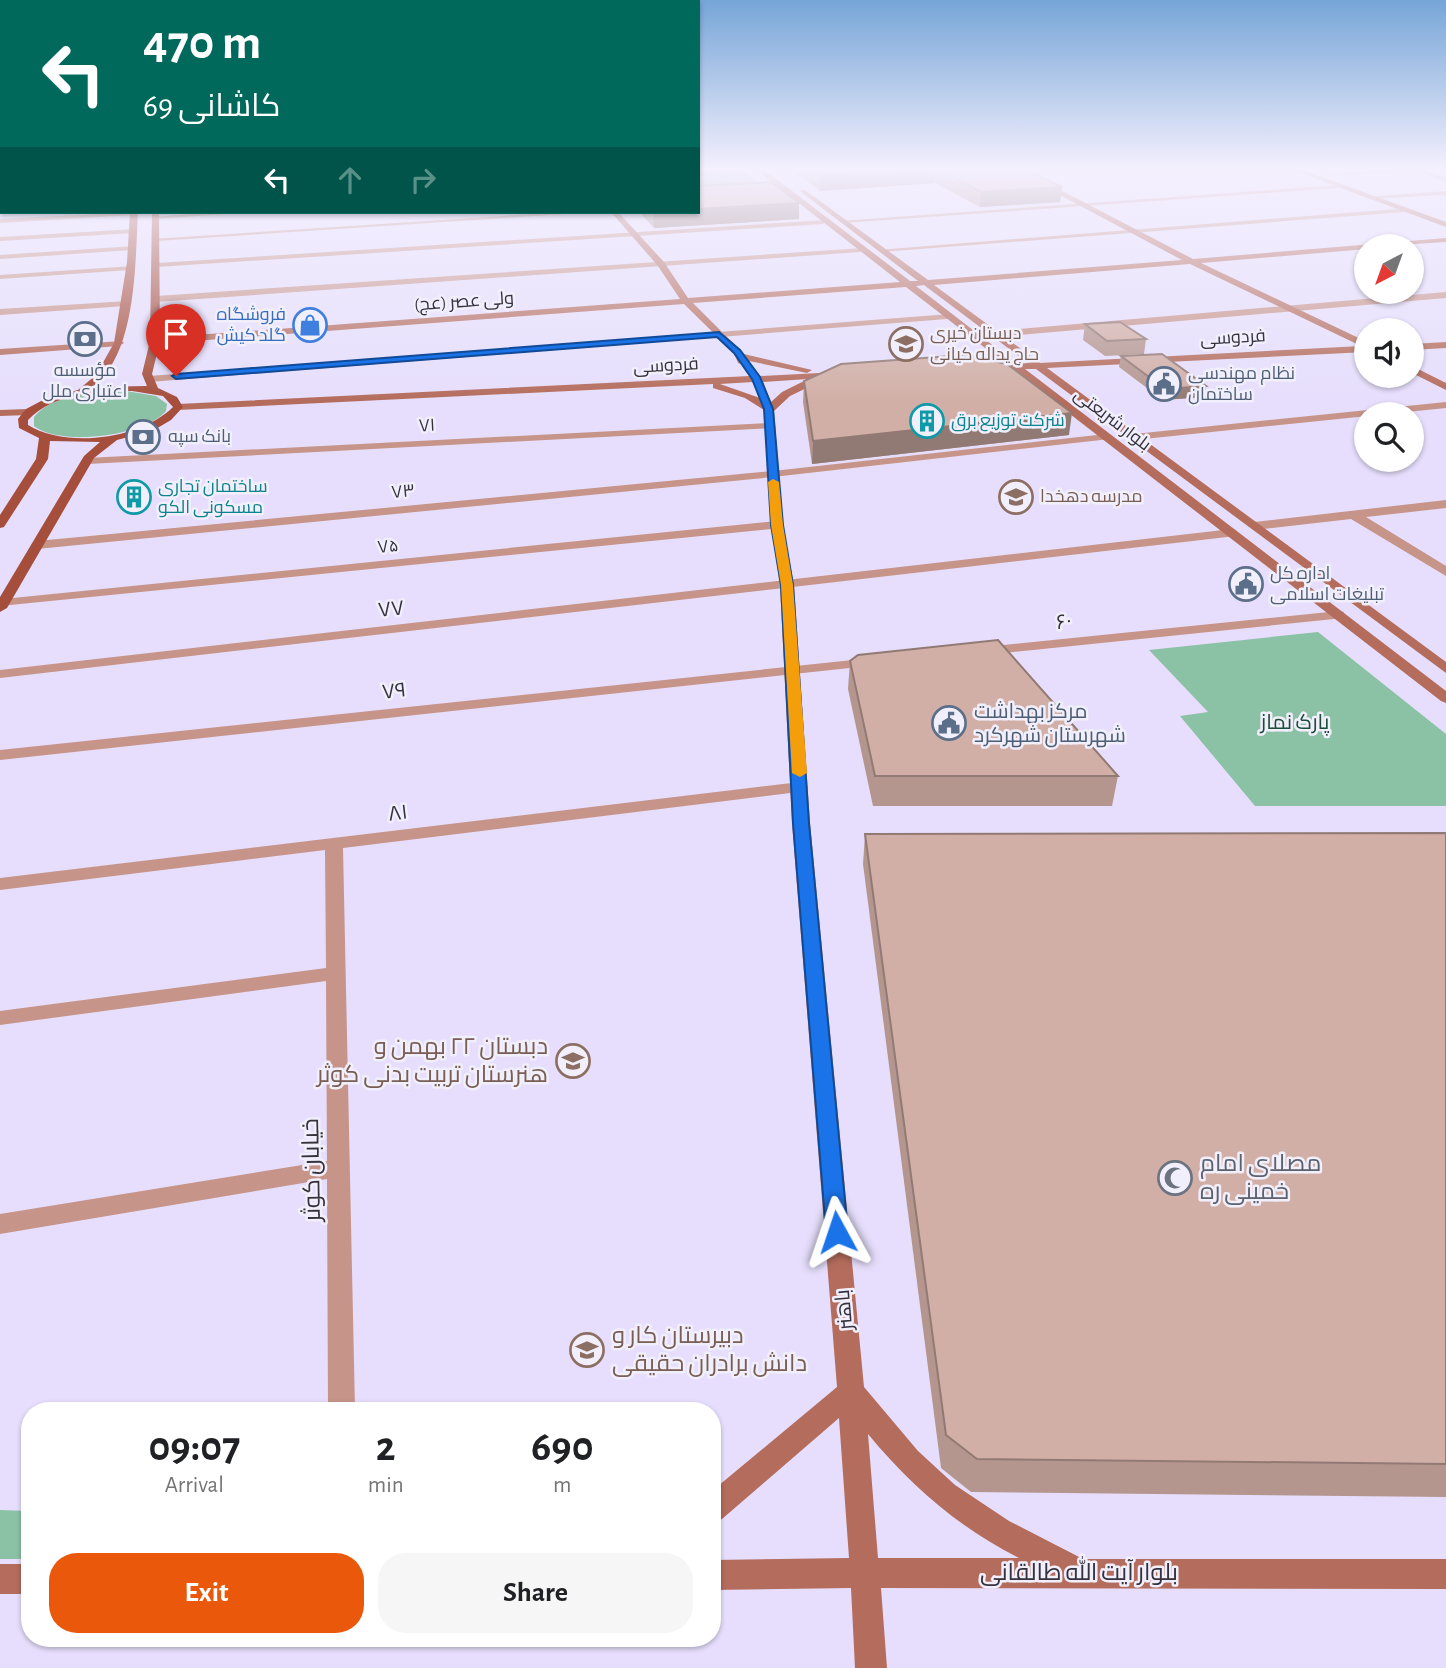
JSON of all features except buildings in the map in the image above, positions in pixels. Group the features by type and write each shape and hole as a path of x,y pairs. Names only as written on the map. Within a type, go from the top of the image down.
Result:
{"main road":[{"path":"154,390 148,377 155,341 157,246"},
{"name":"باهنر","path":"644,246 661,264 686,300 740,356 757,379 769,415 777,525 787,585 802,836 851,1392 871,1668"},
{"name":"بلوار شریعتی","path":"855,246 1446,698"},
{"name":"بلوار شریعتی","path":"876,246 1446,669"},
{"path":"1163,246 1354,341"},
{"name":"ولی عصر (عج)","path":"155,341 925,283 1371,246"},
{"path":"76,393 100,377 119,343 132,248"},
{"path":"0,352 119,343"},
{"path":"1424,346 1446,345"},
{"name":"فردوسی","path":"975,370 1354,349"},
{"path":"975,370 995,353"},
{"path":"689,382 730,371 740,365 740,356 842,375"},
{"path":"975,370 1038,386"},
{"path":"1424,374 1443,383"},
{"path":"689,382 740,393 757,400 769,415 794,389 842,375"},
{"name":"فردوسی","path":"178,407 842,375"},
{"path":"100,377 110,382 124,382 148,377"},
{"path":"117,388 154,390 170,396 178,407 172,415 158,424 114,437 73,440 45,437 23,426 23,419 28,412 47,401 76,393 117,388"},
{"path":"0,414 28,412"},
{"path":"0,524 42,459 45,437"},
{"path":"1,606 88,459 114,437"},
{"path":"42,459 65,451 82,451 88,459"},
{"path":"721,1501 851,1392 914,1466 946,1495 1022,1547 1082,1573"},
{"name":"بلوار آیت الله طالقانی","path":"721,1575 1446,1574"},
{"path":"0,1578 21,1578"}],"street":[{"path":"157,265 451,246"},
{"path":"881,250 933,246"},
{"path":"0,257 132,248"},
{"path":"156,299 860,250"},
{"path":"0,277 130,268"},
{"path":"996,334 1446,295"},
{"path":"0,313 125,303"},
{"path":"148,377 947,316"},
{"path":"1134,437 1446,405"},
{"name":"۷۱","path":"88,459 769,415"},
{"name":"۷۳","path":"37,545 773,474 1106,437"},
{"path":"1254,526 1446,504"},
{"path":"1354,515 1446,572"},
{"name":"۷۵","path":"1,606 777,525"},
{"name":"۷۷","path":"0,674 1232,533"},
{"name":"۶۰","path":"971,652 1339,615"},
{"path":"793,670 889,660"},
{"name":"۷۹","path":"0,755 793,670"},
{"name":"۸۱","path":"0,884 800,787"},
{"name":"خیابان کوثر","path":"334,844 342,1402"},
{"path":"0,1018 335,973"},
{"path":"0,1224 338,1168"}],"green space":[{"path":"126,391 156,396 167,404 166,411 140,427 102,436 63,436 34,426 34,417 64,398 89,393"},
{"name":"پارک نماز","path":"1318,632 1446,734 1446,806 1255,806 1180,716 1208,712 1149,650"},
{"path":"0,1510 21,1511 21,1559 0,1559"}],"slow traffic":[{"path":"773,482 787,585 800,773"}],"place":[{"name":"فروشگاه گلد کیش","path":"310,325"},
{"name":"مؤسسه اعتباری ملل","path":"85,339"},
{"name":"دبستان خیری حاج یداله کیانی","path":"906,344"},
{"name":"نظام مهندسی ساختمان","path":"1164,384"},
{"name":"شرکت توزیع برق","path":"927,421"},
{"name":"بانک سپه","path":"143,437"},
{"name":"ساختمان تجاری مسکونی الکو","path":"134,497"},
{"name":"مدرسه دهخدا","path":"1016,497"},
{"name":"اداره کل تبلیغات اسلامی","path":"1246,584"},
{"name":"مرکز بهداشت شهرستان شهرکرد","path":"949,723"},
{"name":"دبستان ۲۲ بهمن و هنرستان تربیت بدنی کوثر","path":"573,1061"},
{"name":"مصلای امام خمینی ره","path":"1175,1178"},
{"name":"دبیرستان کار و دانش برادران حقیقی","path":"587,1350"}],"route":[{"path":"176,376 719,334 737,351 757,379 769,409 777,525 787,585 801,823 837,1232"}]}
